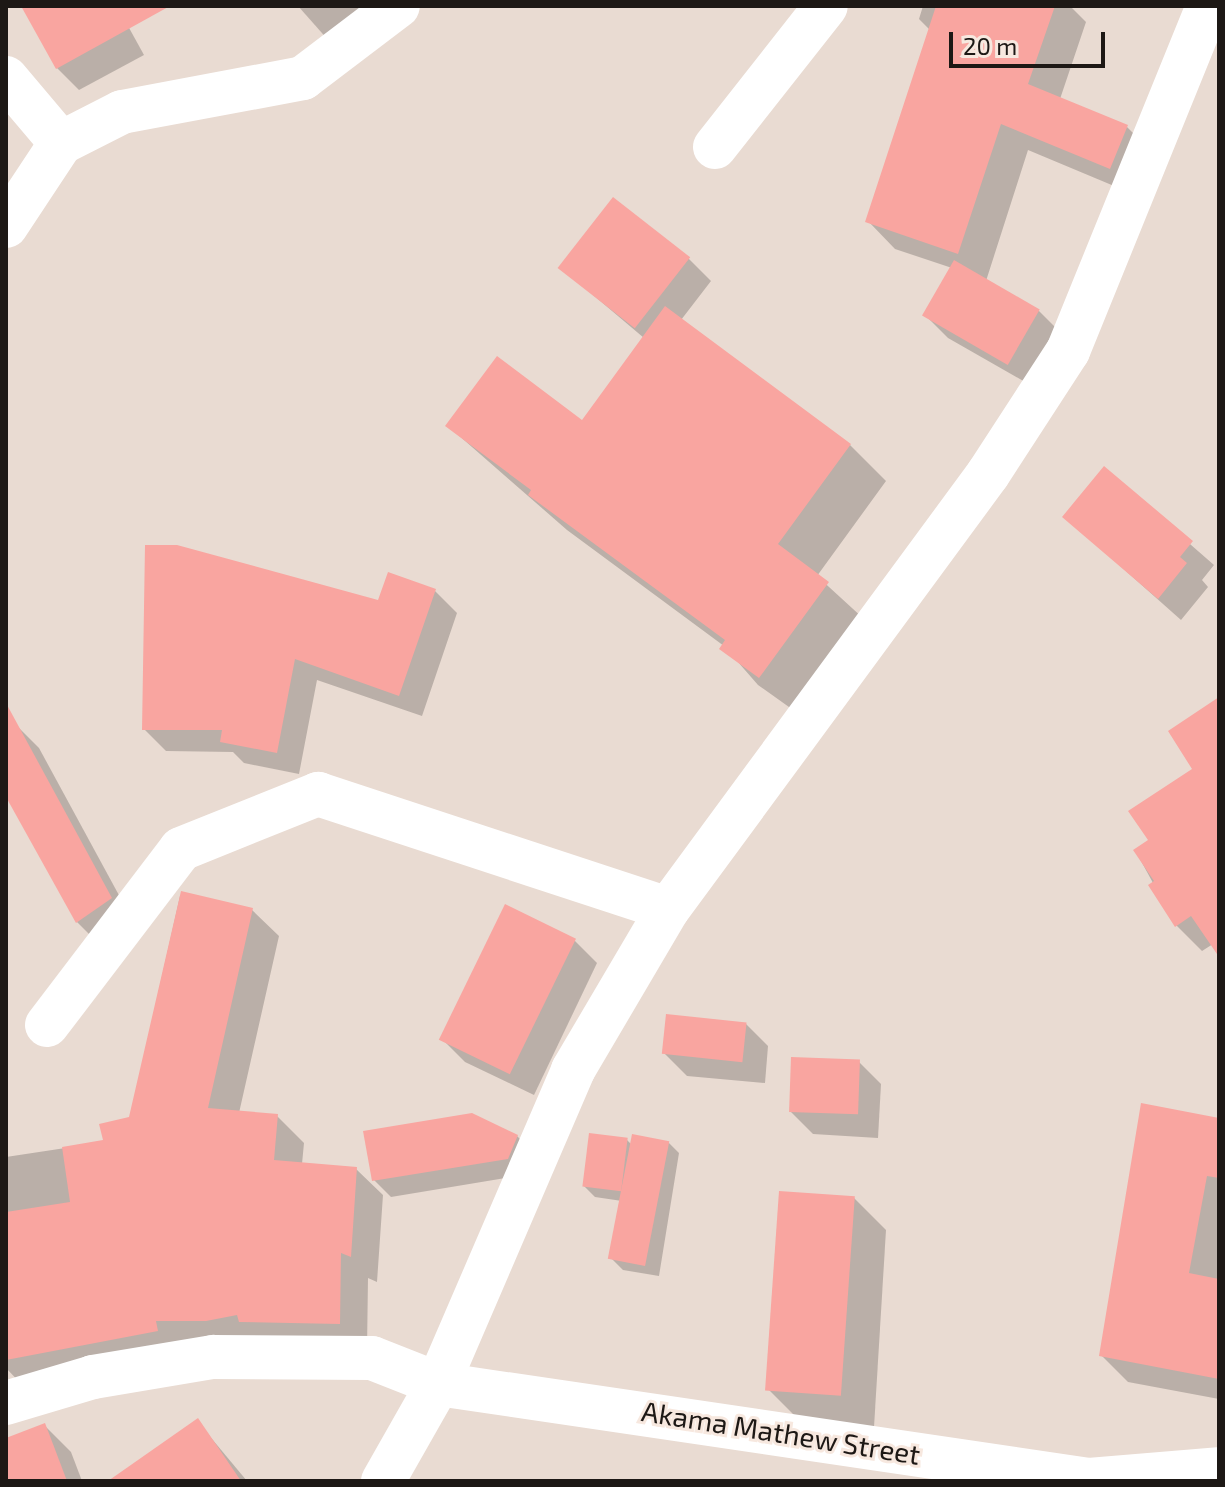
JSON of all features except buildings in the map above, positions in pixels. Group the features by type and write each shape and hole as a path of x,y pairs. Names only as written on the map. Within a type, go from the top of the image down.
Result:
{"street":[{"path":"6,226 61,143 122,112 303,78 398,6"},
{"path":"715,147 826,6"},
{"path":"383,1481 438,1384 573,1070 668,909 988,474 1068,351 1208,6"},
{"path":"6,78 61,143"},
{"path":"47,1025 181,849 318,794 668,909"},
{"name":"Akama Mathew Street","path":"6,1403 93,1377 213,1357 372,1358 438,1384 1089,1480 1219,1469"}]}
